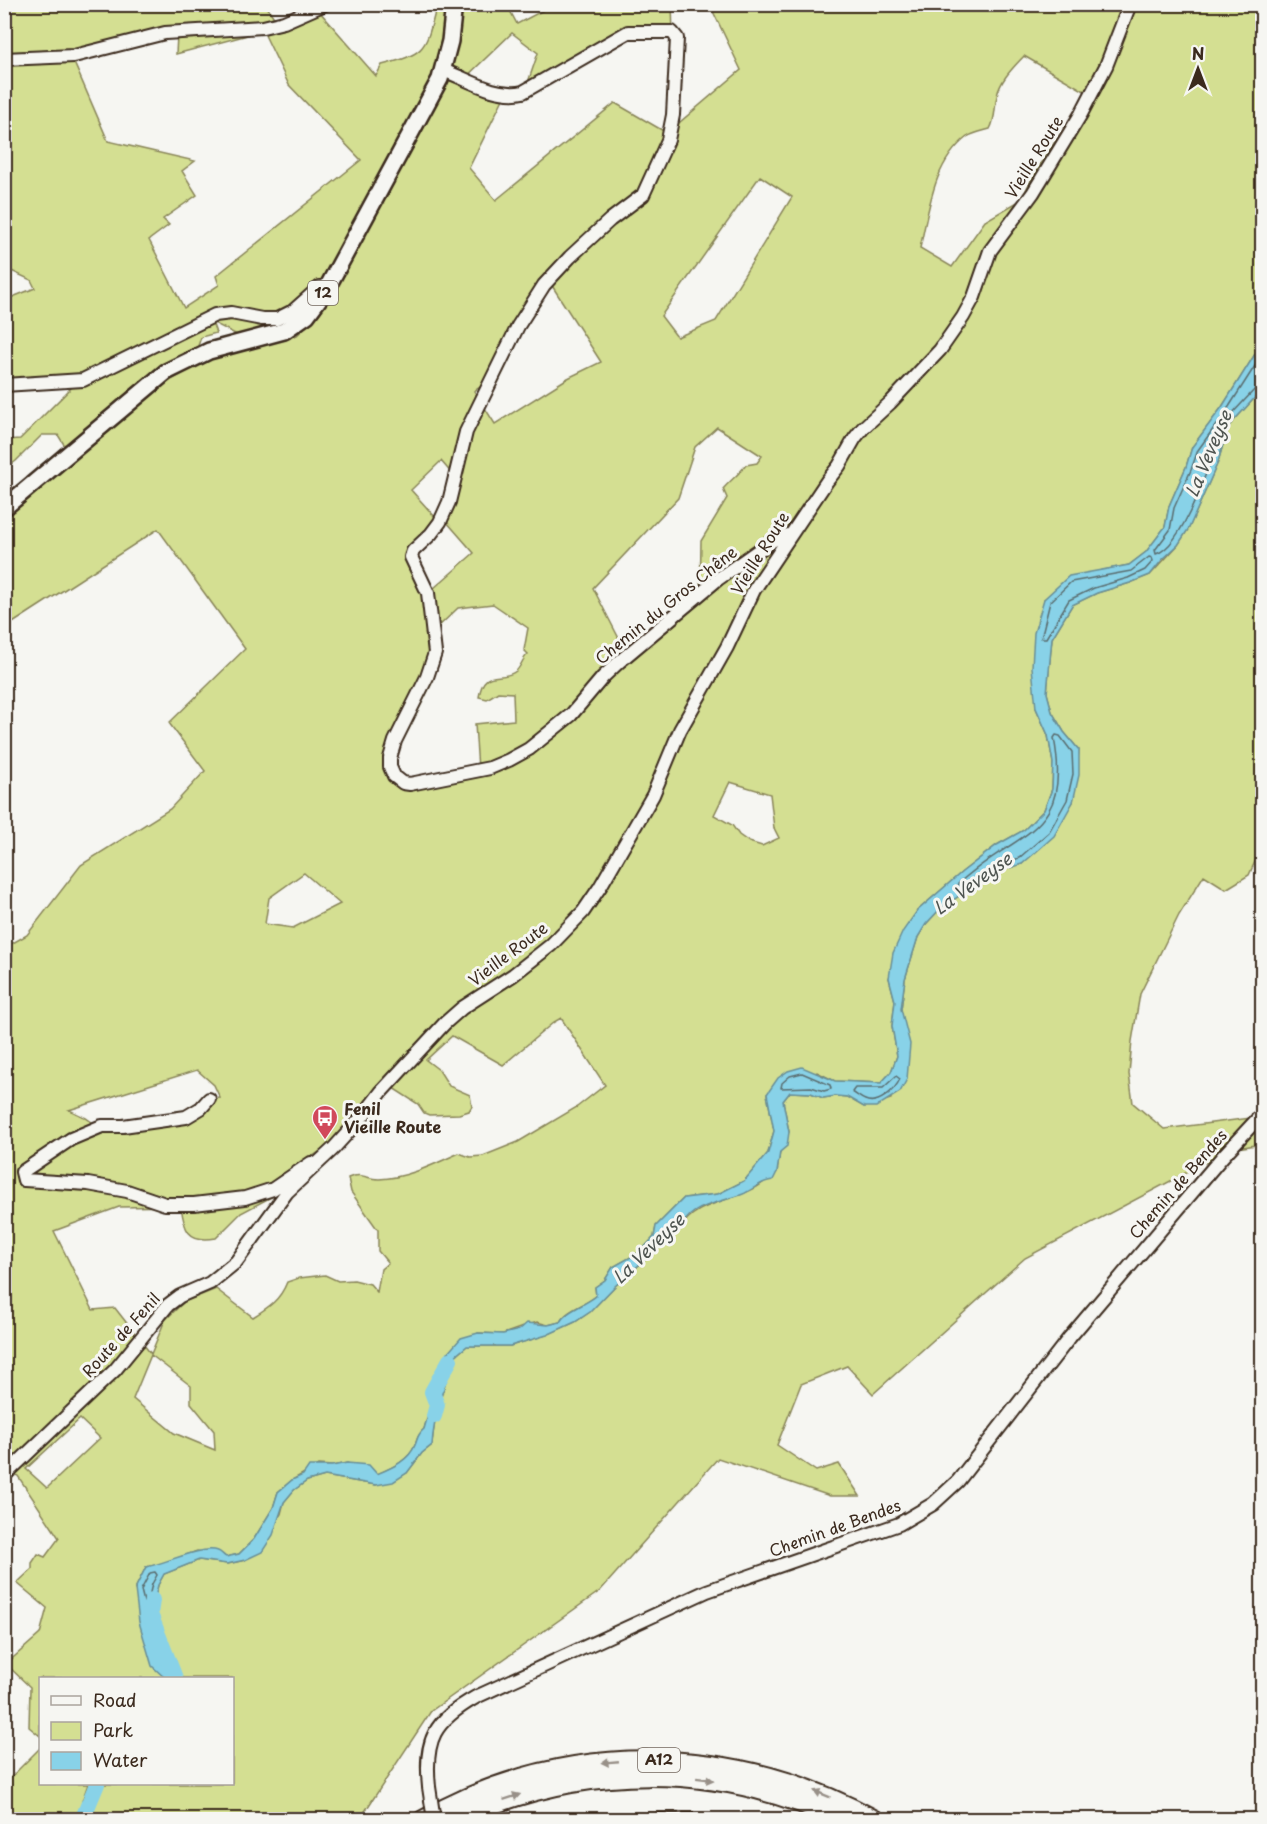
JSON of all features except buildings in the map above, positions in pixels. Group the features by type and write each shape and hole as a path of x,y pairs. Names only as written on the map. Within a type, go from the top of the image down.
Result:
{"highway":[{"name":"A12","path":"423,1820 468,1797 538,1774 587,1764 662,1760 712,1764 762,1774 834,1799 874,1820"},
{"name":"A12","path":"456,1820 495,1803 542,1788 589,1779 637,1775 687,1777 735,1783 790,1799 841,1820"}],"main road":[{"name":"12","path":"4,508 166,372 210,351 284,331 307,315 327,288 432,96 443,70 450,41 453,4"}],"street":[{"path":"4,59 74,56 165,33 263,27 285,22 325,4"},
{"name":"Vieille Route","path":"362,1117 377,1096 445,1023 462,1008 506,980 551,945 573,924 590,903 653,795 680,730 727,647 750,597 790,535 842,462 855,438 940,350 963,317 974,297 990,251 1033,193 1081,114 1108,60 1130,4"},
{"name":"Chemin du Gros Chêne","path":"443,70 484,87 513,94 523,92 628,32 672,32 677,38 673,115 668,140 643,195 610,220 544,285 518,326 466,432 449,502 440,522 413,551 411,557 428,593 435,653 427,677 392,749 390,767 394,776 404,784 421,783 490,768 524,753 571,715 611,669 718,579 779,536 790,535"},
{"path":"4,385 83,380 215,315 231,313 262,319 277,319 293,311 320,287 327,288"},
{"path":"209,1099 201,1108 186,1117 123,1126 102,1126 71,1139 21,1172 24,1180 88,1184 127,1191 165,1204 194,1204 245,1197 273,1189 333,1149"},
{"name":"Chemin de Bendes","path":"435,1820 429,1788 428,1748 436,1728 453,1710 476,1697 707,1592 899,1524 933,1504 958,1481 1070,1337 1223,1156 1263,1114"},
{"name":"Route de Fenil","path":"4,1476 116,1370 168,1305 180,1296 215,1280 236,1262 287,1192 333,1149 362,1117"},
{"path":"642,1820 696,1820"}],"green space":[{"path":"565,4 672,5 673,35 628,35 524,94 538,53 512,33 461,82 504,97 469,168 496,200 615,103 667,133 741,70 710,5 1262,5 1262,343 1222,407 1192,447 1169,506 1165,527 1146,552 1129,565 1104,570 1044,599 1036,708 1048,735 1053,763 1052,789 1044,810 1024,830 997,845 917,911 889,978 895,1001 892,1026 897,1056 891,1072 881,1083 835,1081 817,1072 767,1094 774,1131 768,1153 744,1181 718,1194 684,1198 656,1226 654,1237 640,1252 613,1267 605,1280 595,1287 596,1296 571,1311 560,1322 548,1325 537,1322 503,1334 478,1333 445,1356 424,1429 412,1451 399,1463 377,1474 347,1463 332,1466 318,1465 292,1480 278,1492 273,1508 254,1539 239,1554 226,1557 197,1551 146,1567 135,1589 165,1677 39,1677 39,1735 29,1727 30,1687 6,1664 40,1634 47,1608 17,1583 32,1569 32,1563 38,1554 45,1557 59,1538 18,1476 5,1469 4,948 27,935 81,865 170,809 205,771 169,723 245,649 158,529 5,628 5,515 155,389 216,355 297,335 320,313 446,78 458,5 507,5 517,24 553,5 561,8","holes":["1024,56 1088,93 1036,170 1021,200 985,221 952,267 920,248 934,188 947,160 956,148 967,137 990,129 999,90 1004,79","760,176 792,197 716,321 677,337 661,316","549,281 601,362 568,378 495,424 474,391 496,377","717,427 762,456 757,463 746,465 723,489 727,498 701,541 700,602 644,649 626,652 593,588 678,498 695,447","441,461 453,475 436,518 411,490","446,521 474,553 434,588 407,556","493,604 528,628 524,650 528,654 516,671 504,676 489,678 481,687 479,697 487,699 498,692 513,693 514,720 475,724 478,769 406,781 396,771 395,756 404,731 437,667 439,653 436,629 458,608","730,782 770,794 774,828 779,838 762,846 749,842 739,835 732,825 714,815","304,873 340,904 293,928 265,924 269,898","561,1018 605,1085 577,1107 518,1142 483,1156 470,1157 459,1153 400,1176 379,1179 361,1176 348,1178 351,1192 378,1230 378,1251 388,1263 381,1269 377,1292 370,1284 354,1280 338,1281 325,1275 299,1278 287,1282 281,1294 253,1317 216,1289 184,1302 165,1320 151,1354 115,1308 93,1310 54,1231 119,1207 181,1206 186,1228 193,1236 206,1239 216,1238 241,1213 281,1192 306,1161 336,1140 393,1088 418,1104 424,1113 429,1115 459,1114 469,1111 472,1106 470,1095 449,1086 439,1070 426,1060 452,1036 503,1065","197,1070 214,1085 220,1098 209,1099 186,1117 96,1125 69,1110","151,1355 191,1386 191,1403 214,1431 215,1450 174,1433 133,1399","80,1419 100,1438 47,1488 26,1469"]},
{"path":"5,5 266,5 280,27 319,11 376,76 382,65 409,57 423,47 437,5 449,5 446,45 436,76 309,305 286,322 239,336 212,322 216,333 201,337 198,346 144,380 65,446 58,435 42,435 5,469 5,440 20,439 73,386 5,390 5,300 35,288 31,280 5,268","holes":["263,31 289,85 361,160 216,276 219,285 184,308 149,240 169,225 163,219 197,195 182,171 195,161 108,141 72,58 177,35 176,54"]},
{"path":"1262,390 1262,846 1249,875 1226,889 1204,875 1179,915 1140,994 1129,1074 1133,1103 1164,1129 1262,1117 1262,1144 1231,1149 1025,1258 873,1394 847,1366 801,1384 777,1445 816,1471 839,1464 860,1496 830,1496 718,1458 600,1591 431,1711 360,1819 82,1820 98,1785 234,1785 234,1677 175,1677 160,1649 153,1627 154,1601 158,1585 164,1574 199,1560 228,1564 245,1560 281,1514 284,1502 294,1490 307,1481 325,1476 376,1485 407,1473 422,1453 432,1445 437,1411 454,1357 467,1346 510,1346 546,1335 575,1322 590,1312 615,1286 679,1230 693,1214 712,1204 753,1189 777,1172 780,1152 789,1132 783,1101 790,1092 811,1093 823,1098 847,1097 864,1107 891,1099 904,1026 901,1009 905,979 918,937 940,909 981,881 1002,870 1022,864 1073,802 1079,750 1064,732 1052,712 1047,693 1052,638 1072,605 1097,593 1150,575 1178,545 1189,528 1218,462 1228,427"},
{"path":"39,1749 39,1785 88,1785 82,1801 80,1819 5,1820 5,1783"}],"water":[{"path":"1262,343 1262,390 1228,427 1218,462 1189,528 1178,545 1150,575 1097,593 1072,605 1052,638 1047,693 1052,712 1064,732 1079,750 1079,775 1073,802 1054,836 1036,852 1022,864 1002,870 981,881 940,909 918,937 905,979 901,1009 910,1044 907,1079 900,1092 876,1107 864,1107 847,1097 823,1098 811,1093 790,1092 783,1101 789,1132 787,1146 780,1152 777,1172 773,1180 694,1212 679,1230 615,1286 590,1312 575,1322 547,1335 510,1346 467,1346 454,1357 437,1411 432,1445 422,1453 407,1473 393,1482 376,1485 325,1476 307,1481 294,1490 284,1502 273,1535 262,1552 245,1560 227,1564 199,1560 164,1574 158,1585 154,1601 153,1627 160,1649 175,1677 164,1677 152,1666 139,1622 135,1589 146,1567 203,1551 218,1551 226,1557 239,1554 254,1539 273,1508 278,1492 292,1480 303,1475 309,1466 332,1466 347,1463 369,1465 377,1474 404,1460 412,1451 424,1429 445,1356 461,1338 478,1333 503,1334 519,1330 527,1323 548,1325 560,1322 596,1296 595,1287 605,1280 613,1267 640,1252 654,1237 656,1226 684,1198 718,1194 744,1181 768,1153 774,1131 767,1094 778,1078 788,1071 802,1067 835,1081 881,1083 891,1072 897,1056 892,1026 895,1001 889,978 893,953 903,931 917,911 962,872 997,845 1024,830 1044,810 1052,789 1053,763 1048,735 1036,708 1032,667 1034,633 1044,599 1069,576 1129,565 1146,552 1165,527 1169,506 1192,447 1222,407"}],"waterway":[{"name":"La Veveyse","path":"434,1416 437,1405 432,1392 450,1360"},
{"name":"La Veveyse","path":"152,1600 150,1614 175,1677"},
{"name":"La Veveyse","path":"82,1820 97,1785"}],"place":[{"name":"Fenil Vieille Route","path":"325,1141"}]}
